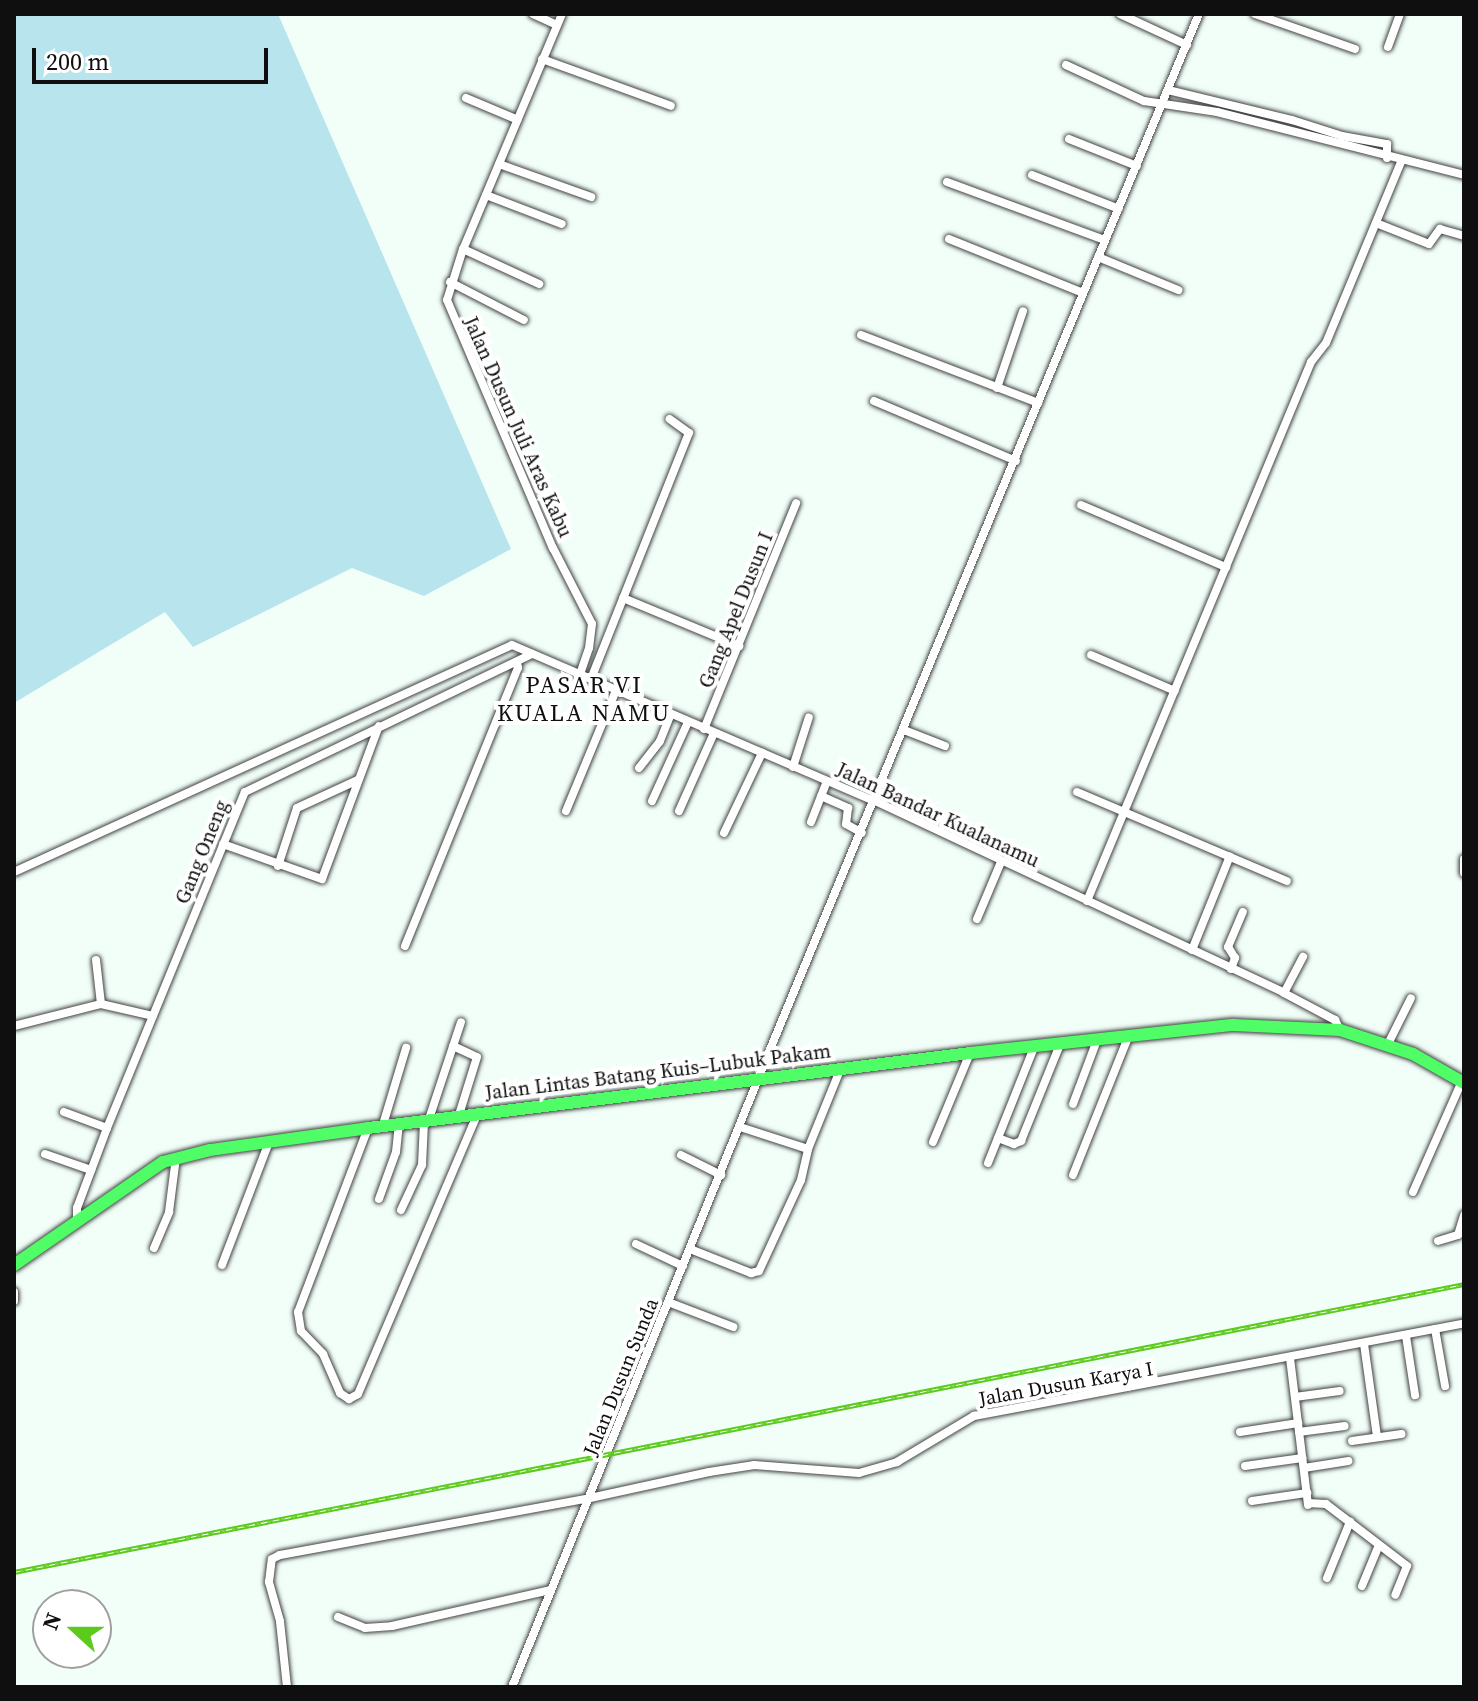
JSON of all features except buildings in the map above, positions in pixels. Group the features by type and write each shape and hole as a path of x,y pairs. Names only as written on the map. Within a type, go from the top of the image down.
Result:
{"highway":[{"name":"Jalan Lintas Batang Kuis–Lubuk Pakam","path":"14,1265 153,1168 176,1157 477,1115 1035,1045 1264,1024 1340,1030 1388,1044 1463,1082"}],"street":[{"path":"533,14 557,25"},
{"name":"Jalan Dusun Juli Aras Kabu","path":"562,14 463,249 450,282 447,300 553,548 592,624 589,648 580,674"},
{"path":"1120,14 1187,45"},
{"name":"Jalan Dusun Sunda","path":"512,1687 1199,14"},
{"path":"1255,14 1355,49"},
{"path":"1388,47 1400,14"},
{"path":"542,59 671,106"},
{"path":"1066,65 1116,90 1162,105 1217,112 1388,154 1401,162 1464,175"},
{"path":"1168,90 1292,120 1342,136 1387,144 1388,154"},
{"path":"466,98 518,120"},
{"path":"1069,139 1137,166"},
{"path":"1087,901 1311,362 1326,343 1401,162"},
{"path":"499,164 591,197"},
{"path":"1032,175 1119,209"},
{"path":"947,182 1105,240"},
{"path":"486,195 562,224"},
{"path":"1376,223 1429,244 1440,229 1464,236"},
{"path":"949,239 1083,293"},
{"path":"463,249 539,284"},
{"path":"1098,257 1178,290"},
{"path":"450,282 524,320"},
{"path":"997,388 1023,311"},
{"path":"861,335 1038,403"},
{"path":"874,401 1016,461"},
{"path":"591,679 689,433 670,419"},
{"name":"Gang Apel Dusun I","path":"704,729 796,503"},
{"path":"1081,505 1226,567"},
{"path":"623,598 739,646"},
{"name":"Jalan Bandar Kualanamu","path":"14,872 512,645 875,801 1284,993 1335,1020 1340,1030"},
{"path":"589,648 600,652"},
{"name":"Gang Oneng","path":"77,1221 77,1208 107,1128 241,799 250,787 532,654"},
{"path":"1091,655 1175,691"},
{"path":"405,946 507,696 517,662"},
{"path":"566,811 616,690"},
{"path":"639,768 660,741 671,714"},
{"path":"793,767 809,717"},
{"path":"652,801 688,722"},
{"path":"223,844 278,866 322,879 379,726"},
{"path":"904,730 945,746"},
{"path":"679,811 714,733"},
{"path":"724,833 762,753"},
{"path":"278,866 297,808 358,780"},
{"path":"811,822 827,781"},
{"path":"838,803 844,788"},
{"path":"1077,792 1287,881"},
{"path":"821,796 850,811 846,824 862,833"},
{"path":"1192,950 1230,856"},
{"path":"1464,859 1464,873"},
{"path":"977,919 1001,862"},
{"path":"1231,969 1235,958 1228,947 1243,912"},
{"path":"1284,993 1303,957"},
{"path":"96,960 101,1004"},
{"path":"1388,1044 1411,998"},
{"path":"14,1026 101,1004 153,1016"},
{"path":"401,1210 422,1165 426,1122 461,1022"},
{"path":"1073,1175 1129,1035"},
{"path":"1073,1104 1097,1040"},
{"path":"998,1138 1014,1144 1021,1141 1061,1042"},
{"path":"988,1163 1035,1045"},
{"path":"453,1046 477,1057 458,1118"},
{"path":"406,1048 298,1312 301,1331 323,1354 340,1393 349,1399 358,1394 477,1115"},
{"path":"933,1142 970,1053"},
{"path":"690,1249 757,1273 801,1180 808,1149 840,1070"},
{"path":"1413,1192 1463,1082"},
{"path":"64,1112 107,1128"},
{"path":"379,1199 396,1152 399,1125"},
{"path":"740,1127 808,1149"},
{"path":"222,1265 269,1142"},
{"path":"45,1154 91,1170"},
{"path":"681,1155 721,1175"},
{"path":"154,1248 169,1212 176,1157"},
{"path":"1438,1241 1458,1235 1464,1215"},
{"path":"636,1244 683,1266"},
{"path":"14,1292 14,1301"},
{"path":"668,1302 733,1327"},
{"name":"Jalan Dusun Karya I","path":"287,1687 280,1621 269,1582 272,1559 754,1465 859,1473 897,1462 974,1416 1464,1323"},
{"path":"1435,1329 1445,1386"},
{"path":"1406,1336 1415,1395"},
{"path":"1364,1344 1377,1437"},
{"path":"1290,1358 1307,1501"},
{"path":"1295,1397 1340,1391"},
{"path":"1240,1432 1345,1426"},
{"path":"1352,1441 1402,1434"},
{"path":"1245,1466 1302,1458"},
{"path":"1304,1468 1348,1461"},
{"path":"1252,1501 1326,1504 1407,1566 1395,1595"},
{"path":"1327,1578 1350,1522"},
{"path":"1362,1586 1379,1545"},
{"path":"338,1617 365,1628 392,1626 550,1590"}],"shaded area":[{"path":"14,14 278,14 511,549 424,596 352,568 193,647 165,612 14,703"}],"railway":[{"path":"14,1572 1464,1284"}],"district":[{"name":"PASAR VI KUALA NAMU","path":"584,699"}]}
